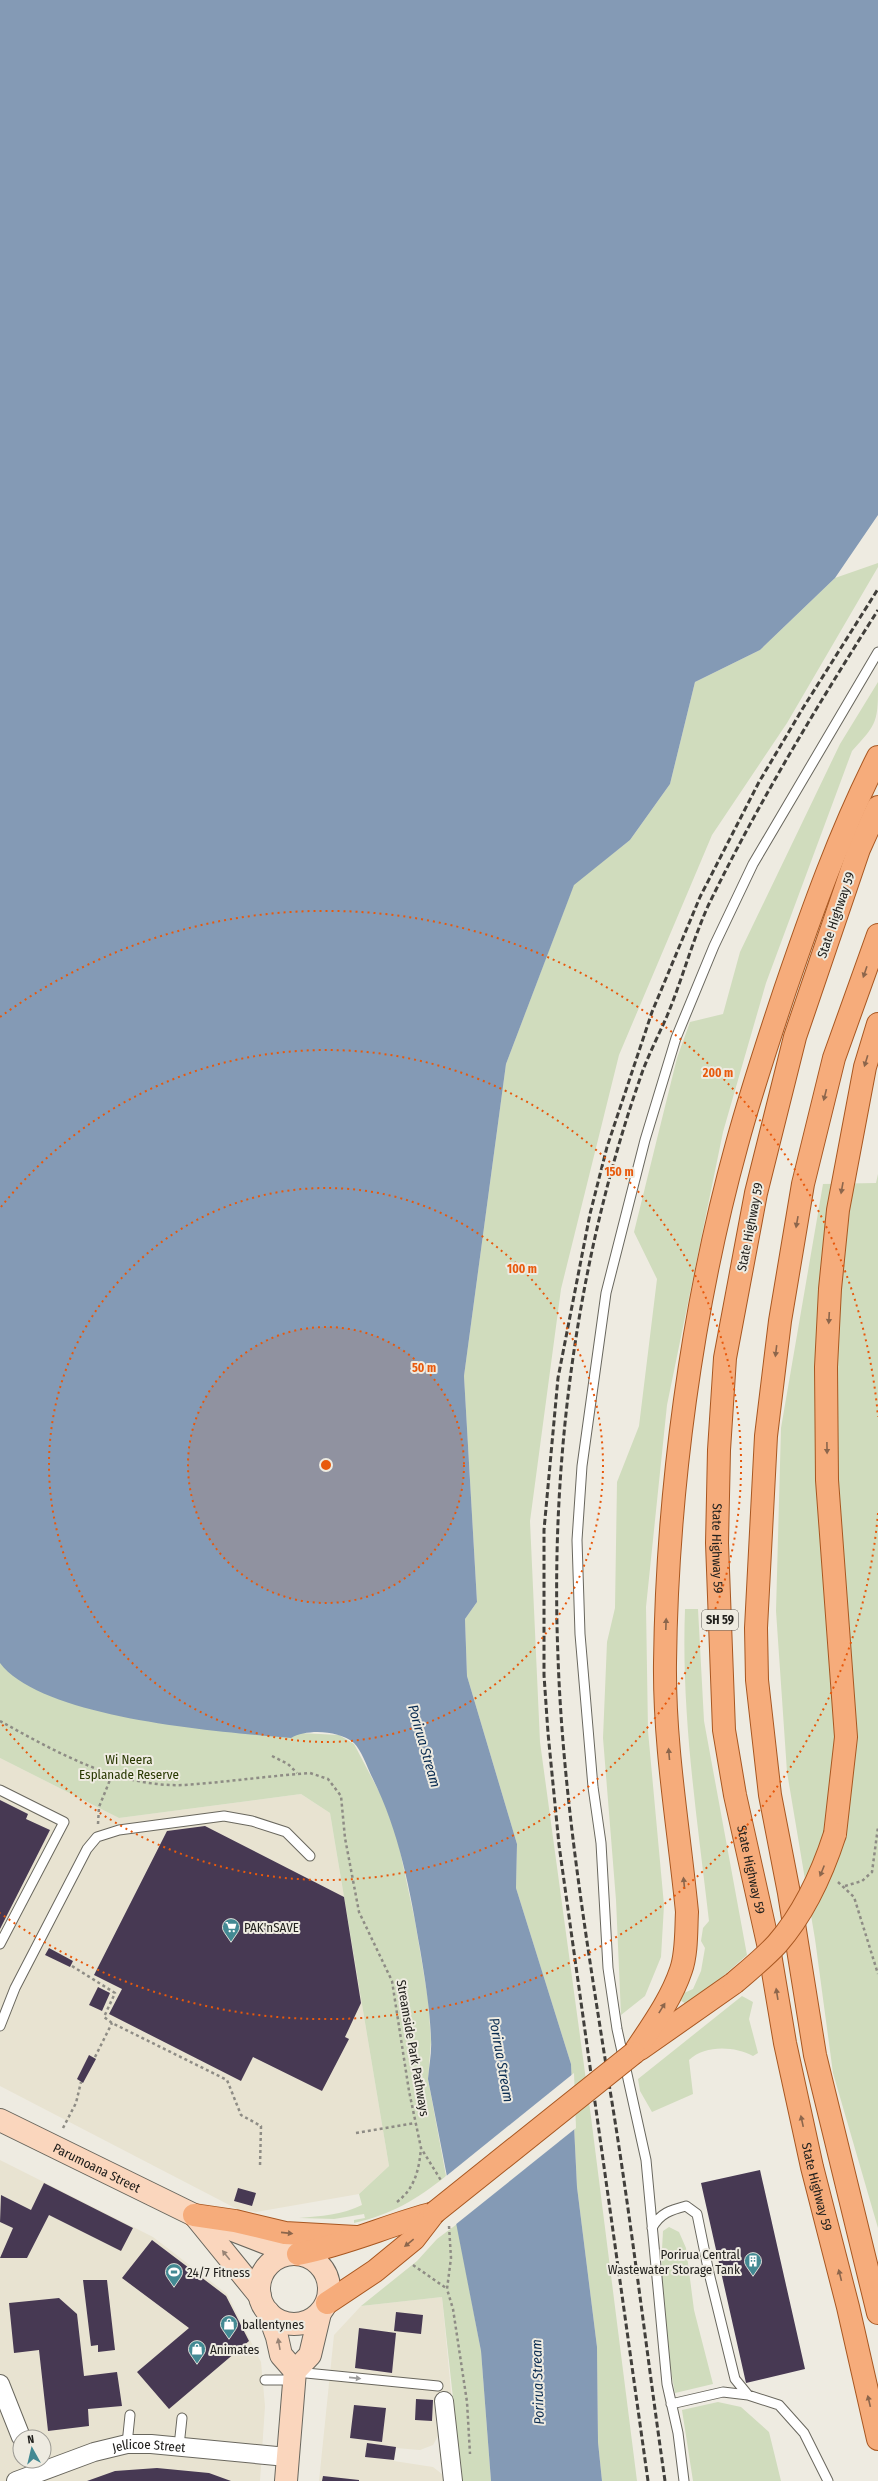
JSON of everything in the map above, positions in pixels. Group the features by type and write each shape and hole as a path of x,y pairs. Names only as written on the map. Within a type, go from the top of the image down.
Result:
{"main road":[{"path":"634,2053 666,2002 682,1969 688,1912 671,1770 665,1664 669,1550 676,1473 697,1328 732,1161 757,1073 816,900 878,757"},
{"name":"State Highway 59","path":"878,807 859,849 795,1037 756,1193 725,1358 719,1450 717,1543 724,1730 735,1795 770,1948 785,2043 807,2144 848,2307 878,2439"},
{"name":"SH 59","path":"878,935 834,1058 803,1184 780,1322 766,1436 756,1628 757,1680 770,1795 789,1893 815,2055 878,2313"},
{"path":"434,2213 356,2237 330,2248 278,2258 266,2267 260,2281 264,2304 278,2320 297,2324 310,2320 323,2308 375,2271 414,2239 434,2213 634,2053 734,1983 776,1945 789,1930 822,1873 835,1834 846,1737 827,1480 826,1367 830,1289 838,1210 864,1067 878,1024"},
{"name":"Parumoana Street","path":"0,2120 194,2216 295,2254"},
{"path":"194,2216 235,2221 285,2233 356,2237"},
{"name":"Parumoana Street","path":"194,2216 264,2304 277,2337 280,2355 294,2376"},
{"path":"286,2481 294,2376 310,2355 329,2283 325,2271 311,2258 295,2254"}],"street":[{"path":"0,2384 18,2429"},
{"path":"441,2393 453,2481"},
{"name":"Jellicoe Street","path":"52,2463 127,2444 179,2446 287,2457"},
{"name":"Jellicoe Street","path":"16,2481 32,2469"}],"lane":[{"path":"684,2481 660,2325 646,2160 617,2029 608,1968 601,1843 593,1787 580,1634 577,1540 582,1466 606,1293 645,1140 676,1038 714,946 753,864 878,652"},
{"path":"0,1790 64,1822 0,1944"},
{"path":"0,2026 15,1988 87,1849 97,1837 139,1826 224,1816 252,1821 286,1832 310,1856"},
{"path":"652,2228 656,2221 668,2210 686,2206 697,2214 709,2273 736,2379 748,2395"},
{"path":"265,2380 294,2376 441,2393"},
{"path":"671,2404 723,2392 748,2395 779,2405 804,2433 828,2481"},
{"path":"127,2444 130,2415"},
{"path":"179,2446 182,2418"}],"path":[{"name":"Streamside Park Pathways","path":"0,1721 84,1764 112,1775 185,1785 310,1773 328,1779 341,1796 345,1838 359,1912 392,1981 415,2123 421,2148 416,2176 408,2193 396,2203"},
{"path":"272,1756 288,1764 297,1774"},
{"path":"97,1837 99,1807 112,1775"},
{"path":"845,1886 862,1881 872,1872 878,1826"},
{"path":"835,1880 845,1886 854,1897 861,1914 878,1974"},
{"path":"72,1966 115,1993 104,2017 112,2023 227,2080 241,2115 261,2126 260,2166"},
{"path":"94,2056 112,2023"},
{"path":"62,2131 76,2103 81,2082"},
{"path":"356,2133 415,2123"},
{"path":"410,2264 447,2289 453,2309 467,2402 471,2462"}],"shaded area":[{"path":"0,1758 119,1818 301,1794 330,1813 389,2166 359,2194 256,2212 237,2209 0,2086"},
{"path":"0,2160 153,2237 227,2294 261,2362 265,2406 260,2481 0,2481"},
{"path":"442,2297 452,2402 434,2400 438,2436 433,2445 420,2450 396,2448 394,2461 433,2467 442,2474 445,2481 319,2481 334,2335 361,2306"}],"green space":[{"path":"878,563 878,567 787,723 712,835 619,1055 561,1289 530,1521 540,1742 591,2117 637,2481 602,2481 598,2442 597,2347 577,2187 571,2064 516,1888 517,1844 467,1676 465,1619 477,1602 464,1376 506,1064 574,884 630,840 670,784 695,682 760,650 835,578"},
{"path":"878,682 878,705 875,721 867,734 852,751 766,983 723,1132 667,1405 646,1607 648,1731 664,1905 661,1957 645,1996 621,2015 616,1900 603,1738 607,1642 615,1608 617,1482 639,1426 657,1279 634,1232 677,1058 690,1022 723,1014 740,952 840,744"},
{"name":"Wi Neera Esplanade Reserve","path":"0,687 300,1733 339,1735 354,1744 383,1799 397,1837 415,1921 428,1999 431,2041 428,2079 446,2176 414,2199 392,2211 354,2223 354,2220 365,2218 364,2214 334,2219 299,2218 339,2213 362,2205 359,2194 389,2166 330,1813 301,1794 119,1818 0,1758"},
{"path":"878,1174 878,2228 833,2073 815,1939 787,1772 776,1611 781,1428 823,1184 876,1183"},
{"path":"685,1609 698,1609 704,1721 747,1955 689,2006 680,2000 684,1993 693,1989 701,1971 705,1948 701,1941 703,1928 709,1921 691,1765 685,1687"},
{"path":"742,1996 753,2002 749,2019 758,2053 753,2056 737,2050 720,2049 703,2052 696,2055 689,2060 693,2094 652,2112 640,2091 638,2079"},
{"path":"457,2224 481,2351 491,2481 462,2481 442,2297 361,2306 417,2261 437,2239"},
{"path":"669,2227 679,2232 686,2248 694,2310 713,2384 675,2393 668,2353 662,2292 663,2231"},
{"path":"718,2402 741,2407 769,2432 781,2481 693,2481 682,2410"}],"water":[{"name":"Porirua Stream","path":"0,0 878,0 878,515 835,578 760,650 695,682 670,784 630,840 574,885 506,1064 464,1376 477,1602 465,1619 467,1676 517,1844 516,1888 571,2064 577,2187 597,2347 598,2442 602,2481 491,2481 481,2351 428,2079 431,2049 430,2028 425,1983 416,1927 396,1838 381,1796 357,1746 340,1735 331,1733 305,1733 291,1738 222,1732 135,1719 92,1710 53,1698 22,1682 0,1663"}],"pier":[{"path":"574,2073 576,2128 455,2225 445,2177"}],"building":[{"path":"0,1800 28,1814 26,1819 50,1830 0,1929"},
{"name":"PAK'nSAVE","path":"205,1826 344,1897 361,2003 345,2037 349,2039 322,2091 253,2057 241,2081 109,2014 122,1989 94,1975 167,1831"},
{"path":"49,1948 73,1961 70,1967 45,1955"},
{"path":"98,1987 110,1993 102,2011 89,2005"},
{"path":"89,2055 96,2059 83,2083 77,2079"},
{"name":"Porirua Central Wastewater Storage Tank","path":"760,2170 805,2369 746,2383 701,2183"},
{"path":"44,2183 133,2228 121,2251 49,2215 27,2258 0,2258 13,2228 0,2222 1,2195 31,2210"},
{"path":"238,2188 256,2193 252,2206 234,2201"},
{"path":"152,2240 226,2296 249,2341 169,2409 137,2372 189,2328 122,2278"},
{"path":"83,2280 107,2280 115,2350 98,2352 98,2345 91,2346"},
{"path":"59,2298 77,2314 84,2376 117,2372 122,2406 88,2409 89,2426 52,2431 52,2429 48,2429 39,2350 14,2353 9,2303"},
{"path":"396,2312 423,2315 421,2334 394,2331"},
{"path":"359,2328 396,2333 392,2373 355,2368"},
{"path":"416,2399 433,2400 432,2421 415,2420"},
{"path":"354,2405 386,2408 382,2442 350,2438"},
{"path":"367,2443 396,2447 394,2460 365,2457"},
{"path":"157,2468 209,2473 231,2481 87,2481 115,2471"},
{"path":"323,2476 359,2480 359,2481 322,2481"}],"railway":[{"path":"648,2481 559,1845 548,1733 544,1675 544,1530 558,1378 590,1214 607,1147 652,1012 700,897 759,782 803,708 878,589"},
{"path":"665,2481 624,2183 577,1871 565,1764 558,1657 557,1583 559,1508 564,1434 573,1359 585,1286 601,1212 620,1141 643,1070 667,1016 702,920 727,868 789,755 878,610"}],"place":[{"name":"PAK'nSAVE","path":"231,1942"},
{"name":"Porirua Central Wastewater Storage Tank","path":"753,2276"},
{"name":"24/7 Fitness","path":"174,2287"},
{"name":"ballentynes","path":"229,2339"},
{"name":"Animates","path":"197,2364"}]}
